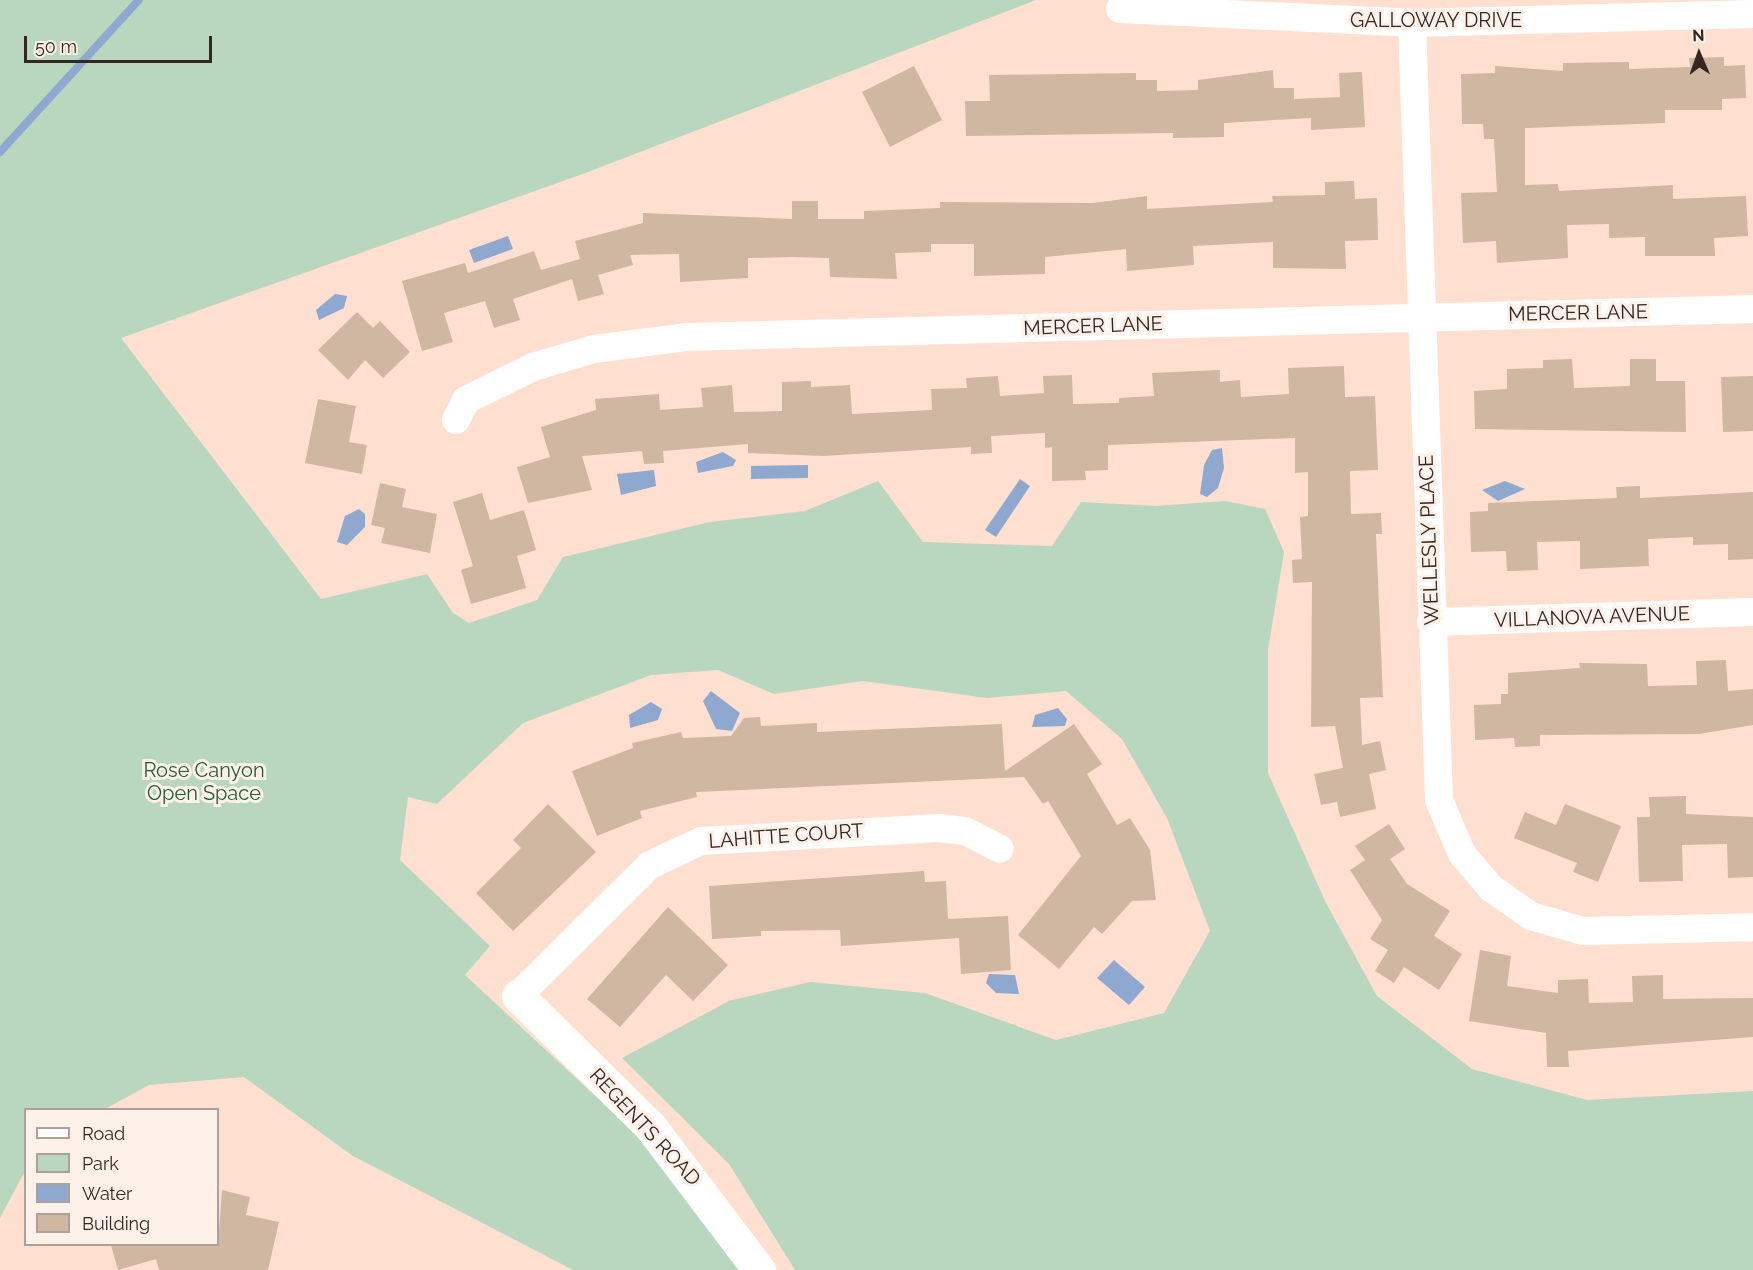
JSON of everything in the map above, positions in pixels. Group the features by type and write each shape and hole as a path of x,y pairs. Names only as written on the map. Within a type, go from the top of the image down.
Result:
{"street":[{"name":"GALLOWAY DRIVE","path":"1120,9 1412,23 1753,14"},
{"name":"WELLESLY PLACE","path":"1412,23 1431,622 1439,800 1462,854 1491,888 1532,916 1583,931 1753,927"},
{"name":"MERCER LANE","path":"456,420 466,400 533,367 594,350 686,337 1753,309"},
{"name":"VILLANOVA AVENUE","path":"1431,622 1753,612"},
{"name":"LAHITTE COURT","path":"518,996 644,871 701,841 940,828 965,831 1000,849"},
{"name":"REGENTS ROAD","path":"518,996 650,1126 759,1270"}],"green space":[{"name":"Rose Canyon Open Space","path":"0,0 1036,0 580,175 121,338 321,599 427,574 453,613 469,623 537,600 563,557 710,522 805,511 878,481 923,542 1052,546 1081,502 1156,506 1225,501 1265,509 1284,552 1268,650 1268,773 1326,903 1377,996 1472,1069 1587,1100 1753,1091 1753,1270 795,1270 729,1164 622,1058 729,1001 810,982 925,993 1056,1040 1164,1013 1210,931 1167,818 1122,739 1066,691 987,698 863,681 774,694 718,670 651,675 523,723 437,804 408,797 400,860 490,946 465,975 632,1130 742,1270 573,1270 353,1156 244,1077 149,1085 107,1108 24,1108 24,1173 0,1218"}],"water":[{"path":"508,236 513,249 474,263 469,250"},
{"path":"335,294 347,296 344,308 319,320 316,310"},
{"path":"1222,448 1224,468 1218,488 1207,497 1200,494 1204,465 1212,450"},
{"path":"723,452 736,460 733,466 698,473 696,462"},
{"path":"808,465 808,478 751,479 751,466"},
{"path":"654,470 656,486 621,495 617,474"},
{"path":"1020,479 1030,486 996,537 985,530"},
{"path":"1505,481 1525,489 1498,501 1482,490"},
{"path":"359,509 365,514 365,527 347,545 337,542 345,516"},
{"path":"711,691 740,713 732,731 716,729 703,701"},
{"path":"651,702 662,709 658,720 630,728 629,715"},
{"path":"1058,708 1067,719 1065,726 1032,727 1035,715"},
{"path":"1114,960 1145,987 1129,1005 1097,978"},
{"path":"989,974 1015,975 1019,994 996,993 986,983"}],"building":[{"path":"1724,57 1724,66 1745,65 1746,98 1722,99 1722,110 1665,110 1665,123 1525,128 1525,185 1558,184 1559,191 1673,185 1673,199 1746,196 1748,236 1714,238 1715,256 1645,256 1645,237 1609,238 1609,224 1567,225 1568,258 1497,263 1496,241 1463,243 1461,193 1497,192 1494,139 1484,139 1483,124 1462,124 1461,74 1495,73 1495,66 1563,71 1563,63 1629,62 1629,69 1690,67 1689,58"},
{"path":"914,66 942,120 890,147 862,92"},
{"path":"1273,70 1274,88 1294,88 1294,99 1340,97 1339,73 1362,72 1365,127 1311,130 1311,118 1224,123 1224,137 1173,138 1173,133 966,136 965,101 990,101 989,75 1136,73 1136,80 1157,80 1157,91 1198,90 1198,80"},
{"path":"1354,181 1355,199 1377,198 1378,240 1345,241 1346,269 1273,268 1273,242 1193,246 1194,265 1127,271 1126,249 1045,257 1045,274 974,276 974,244 931,244 931,252 895,253 897,279 830,277 829,258 792,257 748,258 748,278 680,282 679,254 630,255 633,265 598,275 604,294 578,301 572,279 513,299 520,320 494,328 485,301 444,313 453,342 422,351 402,281 465,263 468,273 534,251 541,270 580,259 575,241 643,223 643,213 792,219 792,201 818,201 818,219 864,219 864,211 940,208 940,202 1093,203 1147,196 1147,209 1273,202 1272,196 1325,195 1325,182"},
{"path":"357,312 373,328 380,321 410,352 383,378 365,360 348,380 318,350"},
{"path":"1572,359 1574,388 1630,386 1630,359 1656,359 1656,381 1685,381 1686,432 1475,429 1474,391 1507,389 1507,369 1543,368 1543,360"},
{"path":"1344,366 1345,397 1375,396 1378,470 1350,471 1351,514 1381,513 1382,534 1376,534 1383,697 1360,698 1362,745 1380,741 1386,770 1369,774 1376,809 1340,817 1337,802 1321,805 1314,774 1343,768 1335,726 1311,727 1312,582 1293,583 1292,560 1302,559 1300,517 1308,516 1308,472 1295,473 1295,438 1108,445 1108,470 1085,471 1086,480 1052,481 1052,447 1045,448 1045,433 991,436 992,453 971,454 971,447 823,456 748,453 748,444 663,451 664,463 644,464 642,451 582,456 592,490 528,503 517,467 550,457 541,427 596,410 595,399 659,394 660,410 703,407 701,388 732,385 734,412 782,411 782,382 811,381 811,387 850,385 852,414 932,410 931,389 967,388 966,378 998,376 1000,396 1044,393 1043,376 1072,375 1073,404 1119,403 1119,398 1154,396 1152,373 1220,370 1220,382 1240,380 1241,397 1289,394 1288,368"},
{"path":"1753,376 1753,431 1723,432 1721,377"},
{"path":"318,399 356,406 349,442 367,445 362,474 305,463"},
{"path":"380,483 406,489 402,507 437,514 430,553 381,543 385,528 371,525"},
{"path":"1640,486 1640,498 1753,492 1753,559 1728,560 1728,544 1693,545 1693,537 1648,539 1649,566 1580,569 1580,541 1537,542 1538,570 1507,571 1506,551 1471,552 1470,512 1488,511 1488,503 1617,498 1616,487"},
{"path":"482,493 490,520 524,510 536,550 517,556 526,588 471,604 461,570 473,566 453,502"},
{"path":"1726,660 1728,691 1753,689 1753,725 1699,734 1540,735 1540,746 1515,747 1514,738 1475,740 1474,705 1501,704 1501,694 1508,694 1508,673 1580,668 1579,663 1647,664 1648,686 1697,685 1696,661"},
{"path":"760,717 761,726 817,723 817,732 1002,724 1005,771 1074,724 1102,764 1087,774 1117,825 1130,818 1150,850 1156,900 1132,901 1102,934 1094,927 1059,969 1018,935 1081,856 1048,801 1043,804 1024,777 696,792 697,797 640,811 642,818 597,836 572,771 633,748 632,743 681,732 683,738 731,736 744,718"},
{"path":"1686,796 1686,814 1753,817 1753,877 1728,878 1727,844 1682,845 1683,881 1639,882 1637,817 1650,817 1649,797"},
{"path":"548,804 596,852 513,931 476,893 521,848 513,840"},
{"path":"1565,804 1621,826 1598,882 1573,872 1577,863 1514,838 1525,812 1556,825"},
{"path":"1389,824 1405,849 1390,859 1407,884 1450,911 1434,936 1462,954 1439,990 1404,967 1394,983 1375,971 1388,950 1370,939 1382,920 1350,870 1365,860 1355,846"},
{"path":"924,871 925,882 946,881 948,919 1008,916 1011,970 961,974 959,938 841,946 840,930 761,931 761,936 712,939 709,886"},
{"path":"668,907 728,965 693,1001 666,975 620,1027 587,999"},
{"path":"1480,950 1511,956 1507,986 1558,993 1558,980 1588,979 1589,1003 1633,1002 1632,976 1663,975 1663,999 1753,998 1753,1037 1568,1051 1569,1067 1547,1067 1546,1033 1469,1021"},
{"path":"222,1190 250,1197 246,1215 279,1222 268,1270 159,1270 156,1259 118,1270 111,1246 219,1246"}],"waterway":[{"path":"0,152 139,0"}]}
